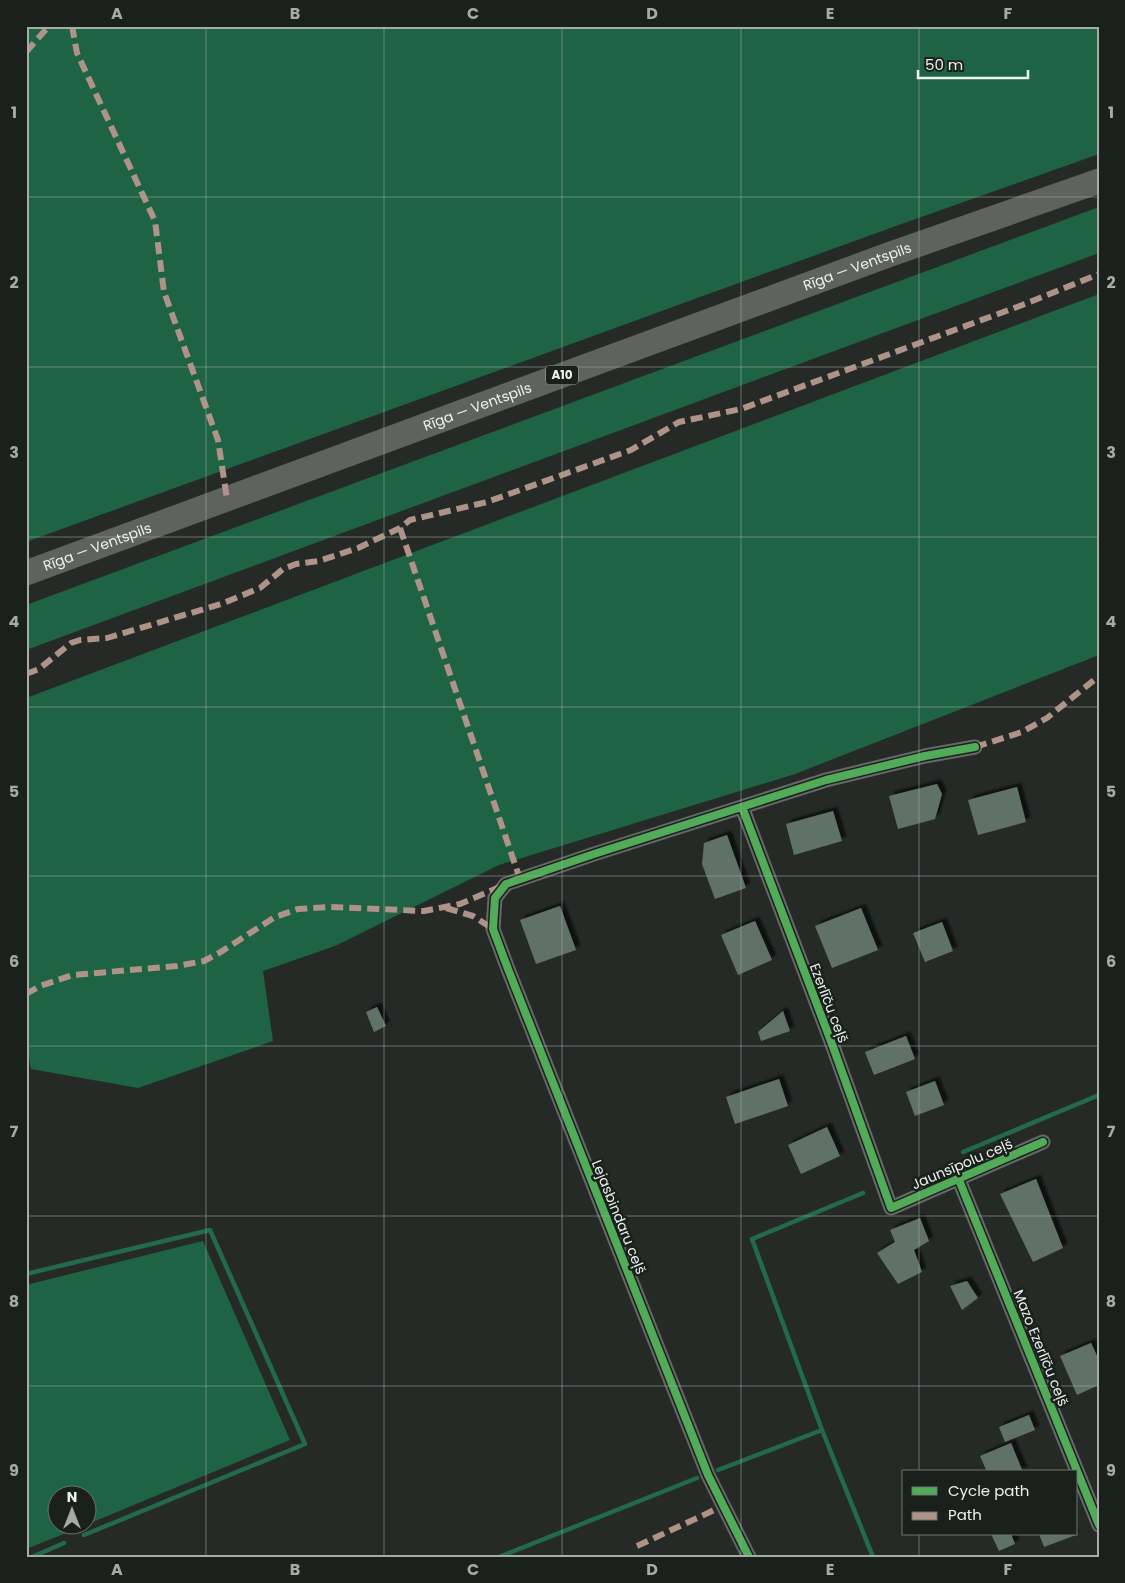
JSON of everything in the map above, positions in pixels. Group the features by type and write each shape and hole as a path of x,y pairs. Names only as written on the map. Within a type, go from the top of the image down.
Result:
{"highway":[{"name":"Rīga — Ventspils","path":"26,573 888,255 1099,181"}],"street":[{"path":"742,807 826,780 924,756 975,747"},
{"name":"Lejasbindaru ceļš","path":"742,807 506,884 495,898 493,929 708,1476 749,1557"},
{"name":"Ezerlīču ceļš","path":"742,807 832,1044 891,1208"},
{"name":"Jaunsīpolu ceļš","path":"891,1208 1044,1142"},
{"name":"Mazo Ezerlīču ceļš","path":"959,1180 1077,1470"},
{"name":"Mazo Ezerlīču ceļš","path":"1078,1473 1099,1525"}],"green space":[{"path":"26,26 1099,26 1099,154 26,542"},
{"path":"1099,207 1099,253 26,650 26,605"},
{"path":"1099,294 1099,655 795,774 499,865 335,946 263,971 273,1041 138,1088 31,1069 26,1042 26,698"},
{"path":"203,1241 290,1440 98,1520 98,1486 48,1486 48,1536 59,1536 26,1549 26,1285"}],"building":[{"path":"937,784 942,794 935,819 898,829 889,796"},
{"path":"1017,787 1026,822 978,835 968,800"},
{"path":"833,811 842,841 794,855 786,824"},
{"path":"727,835 746,888 715,899 702,864 704,843"},
{"path":"560,906 576,950 536,964 520,920"},
{"path":"861,908 878,950 832,968 815,926"},
{"path":"755,921 772,960 738,975 721,935"},
{"path":"942,922 953,951 925,962 913,933"},
{"path":"377,1007 386,1026 374,1032 366,1012"},
{"path":"783,1011 790,1031 761,1041 758,1032"},
{"path":"906,1036 915,1059 874,1075 865,1052"},
{"path":"779,1079 788,1106 735,1124 726,1097"},
{"path":"935,1081 944,1105 915,1116 906,1092"},
{"path":"827,1127 840,1156 801,1174 788,1145"},
{"path":"1036,1179 1063,1248 1033,1262 1000,1194"},
{"path":"920,1218 929,1241 914,1250 922,1272 898,1284 877,1253 895,1242 890,1230"},
{"path":"967,1281 978,1298 962,1310 950,1286"},
{"path":"1091,1343 1099,1360 1099,1385 1077,1395 1060,1356"},
{"path":"1029,1415 1035,1430 1005,1442 999,1427"},
{"path":"1011,1443 1022,1470 986,1470 980,1456"},
{"path":"992,1536 1012,1536 1015,1544 999,1551"},
{"path":"1040,1536 1073,1536 1044,1547"}],"waterway":[{"path":"963,1152 1099,1095"},
{"path":"863,1193 752,1239 822,1430 873,1557"},
{"path":"26,1274 210,1230 305,1444 98,1529"},
{"path":"718,1470 822,1430"},
{"path":"499,1557 697,1478"},
{"path":"32,1557 64,1543"}],"marked path":[{"path":"26,52 49,26"},
{"path":"72,26 77,53 155,221 164,292 218,440 227,499"},
{"path":"26,674 39,669 71,643 80,640 107,638 221,604 260,588 283,569 296,564 319,561 358,548 400,528 410,520 487,502 631,450 679,422 741,409 1025,304 1099,274"},
{"path":"400,528 520,879"},
{"path":"975,747 1022,732 1047,718 1099,676"},
{"path":"26,994 40,986 73,975 177,966 204,961 275,917 298,909 329,907 424,911 460,904 502,886"},
{"path":"446,908 473,916 493,929"},
{"path":"637,1546 723,1506"}],"cycle path":[{"path":"749,1557 708,1475 508,969 493,929 495,898 506,884 826,780 925,756 975,747"},
{"path":"742,807 832,1044 891,1208 1043,1142"},
{"path":"959,1180 1077,1470"},
{"path":"1078,1473 1099,1525"}]}
